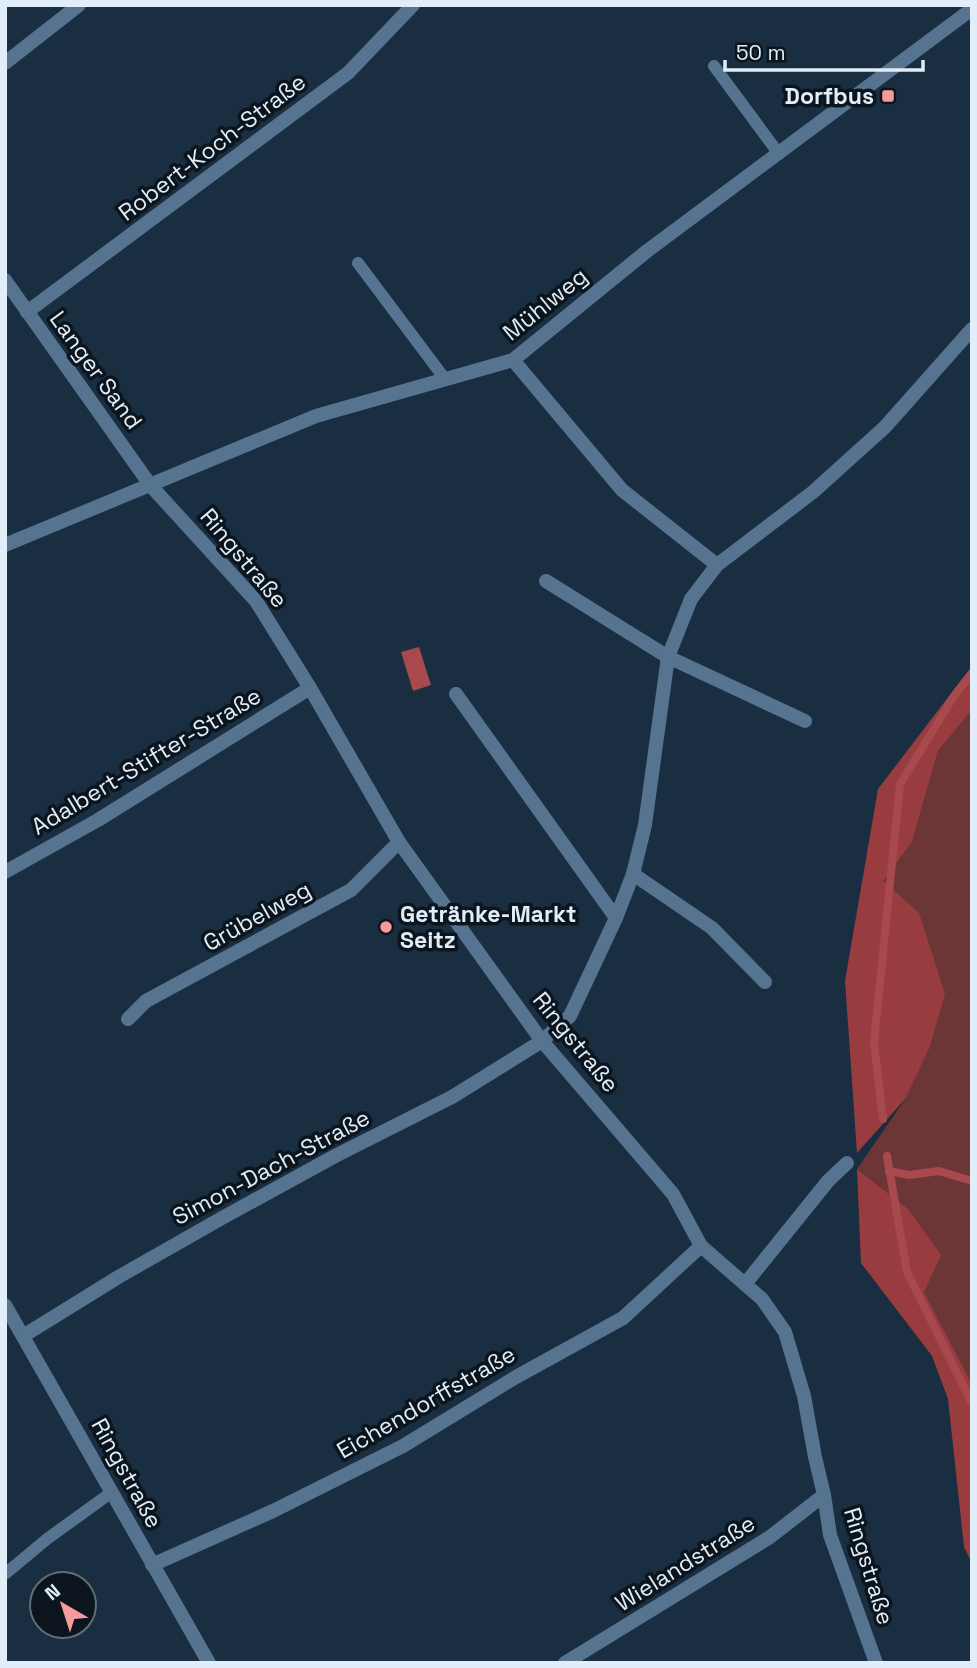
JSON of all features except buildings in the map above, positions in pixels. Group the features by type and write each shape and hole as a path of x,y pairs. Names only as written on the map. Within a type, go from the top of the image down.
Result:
{"street":[{"path":"5,63 79,5"},
{"name":"Robert-Koch-Straße","path":"27,312 348,73 413,5"},
{"name":"Mühlweg","path":"5,545 316,416 513,360 647,251 972,9"},
{"name":"Langer Sand","path":"5,280 151,486"},
{"name":"Simon-Dach-Straße","path":"23,1336 120,1276 211,1225 335,1156 452,1097 542,1041 570,1016 616,918 633,874 645,825 668,657 691,599 717,565 813,492 885,427 972,330"},
{"path":"513,360 622,490 717,565"},
{"name":"Ringstraße","path":"151,486 256,601 399,842 542,1041 673,1194 701,1246 762,1299 785,1332 804,1396 830,1535 876,1663"},
{"path":"546,581 668,657 804,721"},
{"name":"Adalbert-Stifter-Straße","path":"5,872 98,820 310,688"},
{"path":"456,694 616,918"},
{"name":"Grübelweg","path":"128,1019 146,1001 351,890 399,842"},
{"path":"633,874 712,928 765,982"},
{"path":"745,1284 828,1181 847,1163"},
{"name":"Eichendorffstraße","path":"152,1565 273,1511 403,1446 516,1377 624,1318 701,1246"},
{"name":"Ringstraße","path":"5,1305 209,1663"},
{"name":"Wielandstraße","path":"565,1663 770,1537 824,1495"}],"lane":[{"path":"714,66 779,154"},
{"path":"358,263 444,379"},
{"path":"5,1574 47,1539 112,1492"}],"shaded area":[{"path":"419,647 431,685 413,691 401,652"},
{"path":"972,666 972,710 938,751 912,842 884,881 919,913 945,994 929,1049 906,1098 857,1153 845,981 878,789"},
{"path":"972,710 972,1384 924,1292 907,1208 857,1169 906,1098 929,1049 919,913 884,882 912,842 938,751"},
{"path":"857,1169 907,1208 941,1255 924,1292 972,1384 972,1563 964,1547 948,1399 932,1356 861,1263"}],"waterway":[{"path":"883,1119 874,1042 900,784 954,696 972,673"},
{"path":"887,1156 907,1272 972,1403"},
{"path":"889,1171 909,1175 939,1171 972,1181"}],"place":[{"name":"Dorfbus","path":"888,96"},
{"name":"Getränke-Markt Seitz","path":"386,927"}]}
